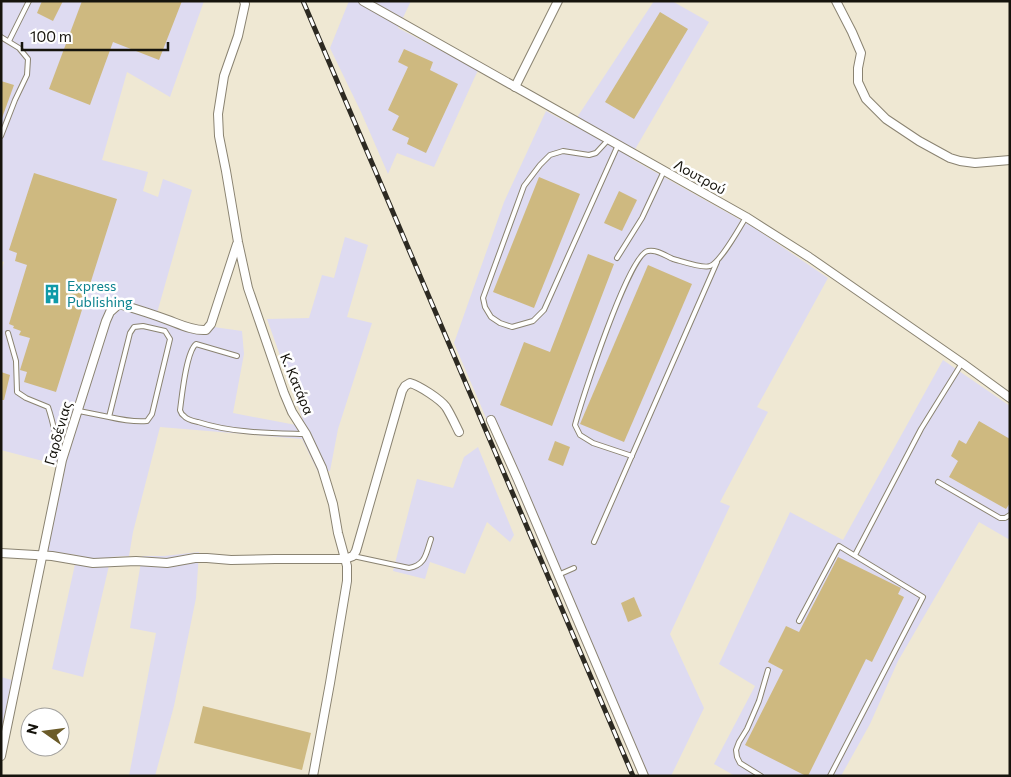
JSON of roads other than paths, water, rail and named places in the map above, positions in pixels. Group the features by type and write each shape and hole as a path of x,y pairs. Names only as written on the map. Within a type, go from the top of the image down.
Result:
{"street":[{"name":"Κ. Κατάρα","path":"244,1 246,4 238,36 224,76 218,114 219,136 238,242 248,288 278,378 292,412 306,434 322,468 333,504 347,566 347,581 313,776"},
{"name":"Λουτρού","path":"363,1 746,218 809,257 1010,398"},
{"path":"515,87 558,1"},
{"path":"836,1 852,32 860,53 858,82 866,99 886,119 919,141 950,158 975,163 1010,160"},
{"name":"Γαρδένιας","path":"1,756 62,460 110,312 119,304 186,326 206,330 211,324 238,242"},
{"path":"1,553 43,555 93,563 136,561 167,563 196,558 231,560 345,559 353,556 405,386 410,383 414,384 445,406 459,432"},
{"path":"491,420 644,776"}],"lane":[{"path":"9,41 29,1"},
{"path":"1,37 19,48 28,59 27,74 1,136"},
{"path":"608,140 596,153 589,155 563,151 550,155 524,186 483,298 485,307 500,323 512,327 533,322 544,310 618,145"},
{"path":"617,258 642,218 664,171"},
{"path":"594,542 718,260 746,218"},
{"path":"632,456 593,443 580,435 575,425 595,361 623,290 643,253 648,250 704,266 711,266 718,260"},
{"path":"77,411 109,417 137,422 147,421 152,414 170,339 165,332 142,326 134,327 130,333 109,417"},
{"path":"8,333 16,361 17,392 48,407 54,423 62,460"},
{"path":"237,356 196,344 192,347 188,358 180,410 182,415 204,424 231,430 306,434"},
{"path":"855,555 921,429 962,363"},
{"path":"938,482 1000,518 1010,515"},
{"path":"353,556 409,568 417,567 424,562 431,539"},
{"path":"799,621 839,546 923,597 830,776"},
{"path":"558,575 574,568"},
{"path":"761,776 740,763 736,750 759,701 768,670"}],"railway":[{"path":"303,1 633,776"}],"place":[{"name":"Express Publishing","path":"52,294"}]}
